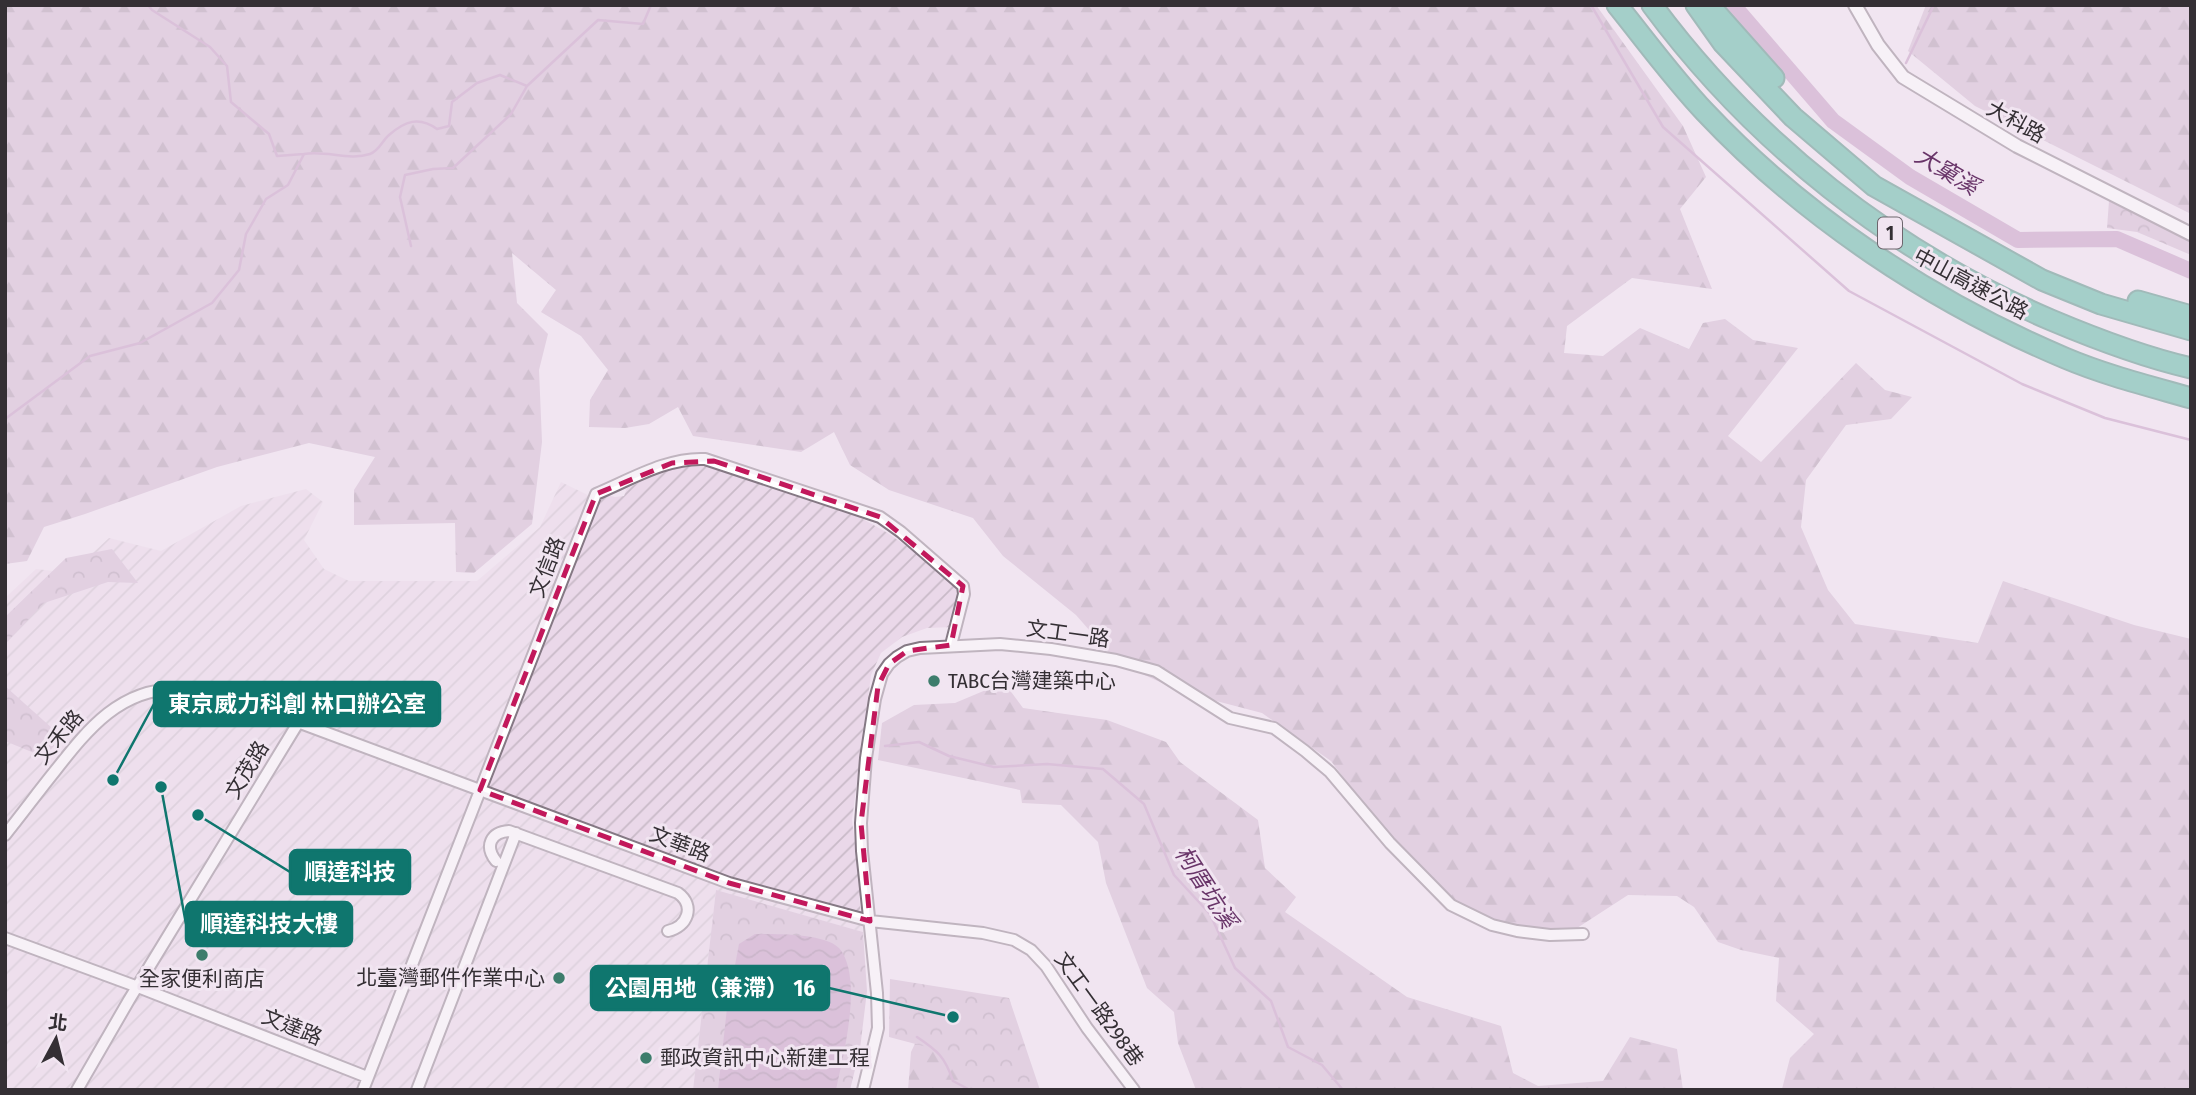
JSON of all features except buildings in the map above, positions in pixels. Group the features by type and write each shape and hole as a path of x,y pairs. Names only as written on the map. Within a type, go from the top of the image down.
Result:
{"highway":[{"name":"中山高速公路","path":"1618,5 1697,103 1744,150 1837,229 1901,273 1987,321 2066,358 2191,398"},
{"name":"中山高速公路","path":"1652,5 1678,40 1761,130 1850,206 1907,244 2003,299 2117,346 2191,368"},
{"name":"1","path":"1696,5 1723,43 1793,117 1874,186 2042,280 2101,304 2191,330"},
{"name":"1","path":"1709,5 1799,107 1880,174 1976,232 2048,271 2108,293 2191,316"}],"street":[{"name":"大科路","path":"1855,5 1878,45 1903,77 2017,146 2191,234"},
{"name":"文信路","path":"363,1090 596,494 671,463 696,458 714,461 880,517 963,586 964,594 951,645"},
{"name":"文工一路","path":"863,1090 878,1028 877,993 862,851 861,823 866,758 882,674 889,664 907,651 920,648 1000,644 1116,660 1156,671 1230,718 1274,729 1306,751 1330,772 1390,843 1451,905 1492,925 1517,931 1583,934"},
{"name":"文禾路","path":"5,835 96,721 118,706 151,691 180,689 211,693 244,702 480,790"},
{"name":"文茂路","path":"77,1090 298,723"},
{"name":"文華路","path":"480,790 729,883 870,922"},
{"path":"496,861 488,847 491,840 502,831 516,833 678,893 688,905 687,918 683,925 668,931"},
{"path":"417,1090 516,833"},
{"name":"文工一路298巷","path":"870,922 982,933 1014,940 1031,950 1046,966 1087,1028 1134,1090"},
{"name":"文達路","path":"5,938 367,1077"}],"highlighted area":[{"path":"714,461 880,517 963,586 951,645 907,651 889,664 878,686 861,823 870,921 729,883 480,790 596,494 672,463"}],"shaded area":[{"path":"695,462 843,508 886,532 963,585 953,627 927,628 902,637 881,653 871,675 852,820 863,932 716,891 693,1090 5,1090 5,598 36,569 71,573 109,538 161,551 241,506 306,489 323,502 304,540 324,569 349,581 477,581 540,527 561,482 594,498 603,494 624,496 627,488 682,463"}],"green space":[{"path":"5,5 1596,5 1683,126 1706,177 1680,209 1712,289 1632,278 1567,326 1564,353 1603,356 1640,328 1689,349 1703,323 1725,319 1753,340 1798,348 1728,436 1761,462 1856,363 1885,390 1912,397 1891,419 1846,425 1806,480 1801,527 1828,590 1855,624 1978,643 2003,581 2134,625 2191,639 2191,1090 1779,1090 1782,1089 1790,1058 1814,1034 1776,1001 1779,958 1718,942 1694,907 1677,896 1628,895 1574,930 1518,930 1458,909 1374,818 1331,761 1262,713 1182,692 1118,663 1076,615 1003,556 973,518 889,490 850,465 834,432 801,452 693,436 678,407 649,424 625,428 589,427 590,400 608,370 581,336 541,312 556,290 512,253 517,303 548,334 539,370 542,442 532,524 474,573 456,572 455,523 354,525 354,490 375,457 309,443 217,467 44,527 27,561 5,564"},
{"path":"1926,5 2191,5 2191,214 1975,106 1908,51"},
{"path":"2109,201 2191,241 2191,255 2137,232 2107,228"},
{"path":"112,549 138,583 108,582 44,603 5,644 5,617 66,558"},
{"path":"5,686 62,737 44,757 5,741"},
{"path":"993,687 1009,689 1023,708 1107,720 1166,742 1180,762 1258,820 1265,868 1296,897 1285,912 1407,997 1501,1026 1513,1073 1538,1086 1603,1081 1630,1037 1677,1049 1683,1090 1196,1090 1178,1043 1174,1012 1147,988 1106,883 1098,842 1061,805 1022,803 1020,790 878,760 882,723 914,705 955,703"},
{"path":"716,890 863,932 867,991 860,1049 850,1090 693,1090"},
{"path":"890,979 1009,998 1040,1090 984,1090 927,1047 889,1037"},
{"path":"921,1031 1030,1090 908,1090 911,1052"}],"water":[{"path":"755,934 799,935 822,939 839,948 846,961 851,997 847,1038 836,1090 718,1090 727,1008 739,944"}],"waterway":[{"path":"148,5 210,47 227,66 231,102 269,134 277,156 304,154"},
{"path":"5,419 90,356 140,343 212,303 239,270 246,234 266,199 288,185 304,154 362,156 373,153 389,135 406,124 418,121 437,129 449,126 452,102 477,83 500,75 527,86 598,20 643,24 651,5"},
{"path":"1591,5 1663,127 1849,291 2022,384 2105,418 2191,440"},
{"name":"大窠溪","path":"1733,5 1833,121 1910,177 2018,240 2117,239 2191,271"},
{"path":"1906,63 1934,5"},
{"path":"411,246 400,197 405,175 453,168 511,114 527,86"},
{"name":"柯厝坑溪","path":"885,746 919,742 949,756 994,767 1047,764 1103,769 1144,804 1174,875 1210,914 1235,968 1271,1001 1288,1047 1322,1065 1343,1090"},
{"path":"917,1037 940,1055 953,1081 970,1090"}],"place":[{"name":"TABC台灣建築中心","path":"934,681"},
{"name":"東京威力科創 林口辦公室","path":"113,780"},
{"name":"順達科技大樓","path":"161,787"},
{"name":"順達科技","path":"198,815"},
{"name":"全家便利商店","path":"202,955"},
{"name":"北臺灣郵件作業中心","path":"559,978"},
{"name":"公園用地（兼滯） 16","path":"953,1017"},
{"name":"郵政資訊中心新建工程","path":"646,1058"}]}
